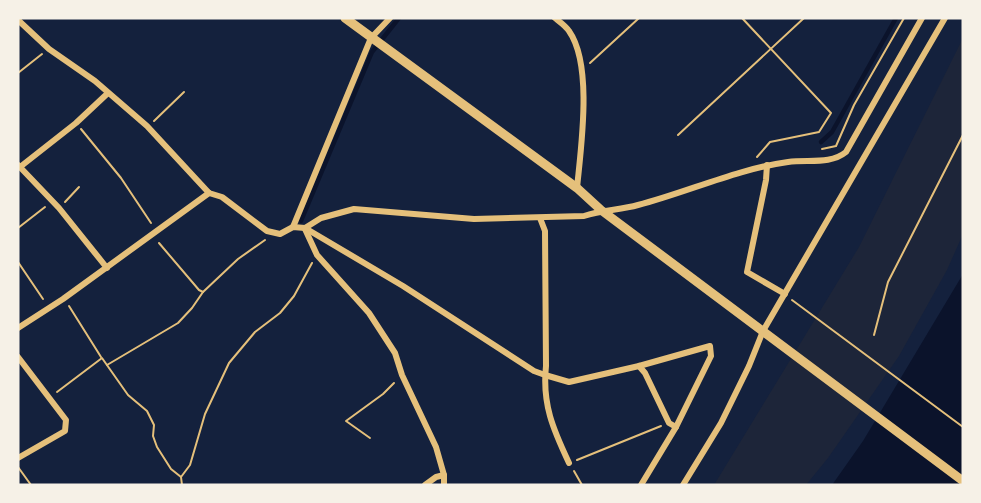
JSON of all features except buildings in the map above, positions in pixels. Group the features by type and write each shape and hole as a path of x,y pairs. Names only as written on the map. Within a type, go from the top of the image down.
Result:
{"main road":[{"path":"345,18 577,188 601,210 963,481"}],"street":[{"path":"293,227 376,41 390,18"},
{"path":"555,18 569,30 577,48 582,70 583,134 577,188"},
{"path":"305,228 321,218 354,209 474,219 584,216 601,210 636,206 767,165 792,161 837,160 846,152 922,18"},
{"path":"683,485 722,423 785,294 945,18"},
{"path":"18,20 49,49 95,81 147,126 209,193 222,197 267,231 280,234 293,227 305,228 403,286 534,371 569,382 639,366 710,346 711,356 676,427 641,485"},
{"path":"107,268 59,208 19,166 76,123 108,93"},
{"path":"767,165 747,272 785,294"},
{"path":"18,328 49,309 209,193"},
{"path":"540,218 545,231 544,387 554,432 569,463"},
{"path":"305,228 317,255 369,314 395,352 402,375 436,447 444,475 444,485"},
{"path":"18,357 66,420 65,431 18,458"},
{"path":"639,366 645,373 669,423 676,427"},
{"path":"425,485 436,477 444,475"}],"path":[{"path":"582,70 639,18"},
{"path":"742,18 831,113 819,132 770,142 745,172"},
{"path":"678,135 804,18"},
{"path":"818,150 836,146 854,105 904,18"},
{"path":"18,73 49,49"},
{"path":"147,126 159,119 184,92"},
{"path":"76,123 121,178 154,233 203,292"},
{"path":"874,335 888,282 963,135"},
{"path":"59,208 79,187"},
{"path":"18,228 52,201"},
{"path":"107,365 178,323 203,292 238,259 269,238 280,234"},
{"path":"182,485 181,477 190,465 205,414 229,363 255,332 280,313 294,296 317,255"},
{"path":"18,262 49,309"},
{"path":"63,299 128,395 147,411 154,425 153,436 157,447 171,469 181,477"},
{"path":"792,300 963,428"},
{"path":"50,397 102,358"},
{"path":"370,438 346,421 383,394 402,375"},
{"path":"582,485 569,463 669,423"},
{"path":"18,467 31,485"}],"shaded area":[{"path":"963,38 963,234 947,270 899,356 828,458 806,485 714,485 859,247"},
{"path":"963,274 963,485 832,485 863,441"}],"waterway":[{"path":"301,221 372,52 399,18"},
{"path":"821,142 832,132 896,18"}]}
